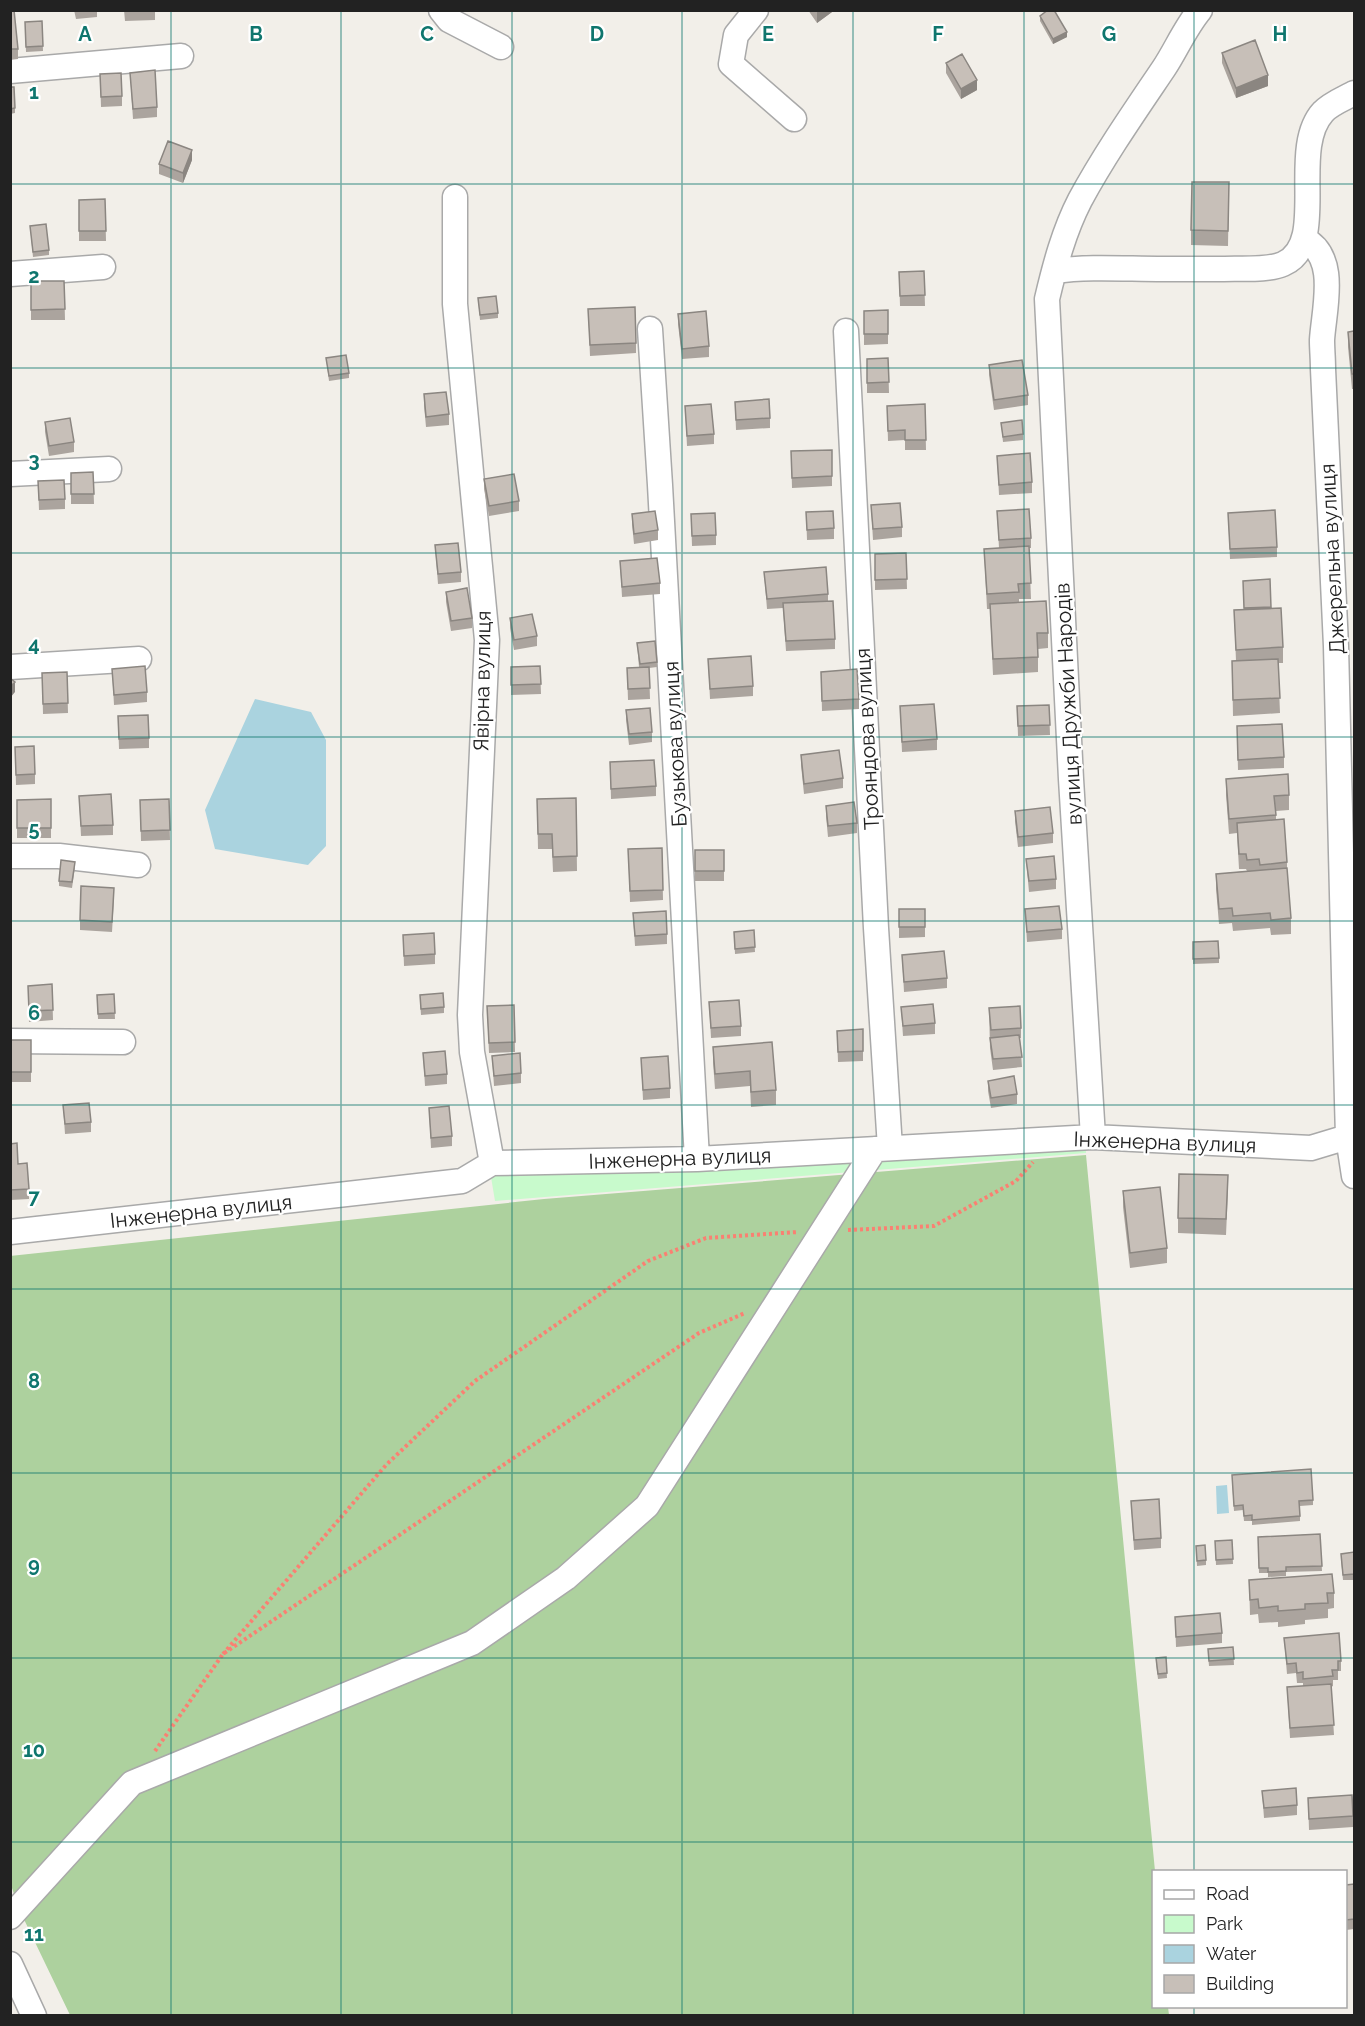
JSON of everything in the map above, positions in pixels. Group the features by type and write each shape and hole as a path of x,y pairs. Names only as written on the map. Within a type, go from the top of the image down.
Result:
{"street":[{"path":"441,10 448,20 501,47"},
{"path":"756,10 736,35 731,64 794,119"},
{"name":"вулиця Дружби Народів","path":"1093,1137 1071,779 1047,299 1064,238 1080,201 1200,10"},
{"path":"10,71 181,56"},
{"path":"1054,271 1084,267 1258,268 1282,264 1297,254 1308,221 1306,171 1313,129 1324,111 1354,93"},
{"name":"Явірна вулиця","path":"455,197 455,304 487,640 470,1015 472,1052 492,1163"},
{"name":"Джерельна вулиця","path":"1304,238 1314,244 1320,253 1328,284 1322,340 1336,646 1354,1176"},
{"path":"10,274 103,267"},
{"name":"Бузькова вулиця","path":"650,329 697,1159"},
{"name":"Трояндова вулиця","path":"846,330 876,928 882,1148"},
{"path":"10,474 109,469"},
{"path":"10,667 139,659"},
{"path":"10,856 59,856 138,865"},
{"path":"10,1041 123,1042"},
{"name":"Інженерна вулиця","path":"10,1232 462,1181 492,1163 697,1159 1093,1137 1311,1148 1351,1136"},
{"path":"10,1917 132,1783 472,1643 566,1578 647,1506 822,1230 882,1148"},
{"path":"10,1964 34,2016"}],"path":[{"path":"151,1755 223,1654 386,1465 475,1381 648,1261 706,1238 822,1230 934,1227 1016,1181 1054,1139"},
{"path":"223,1654 699,1334 749,1311"}],"green space":[{"path":"1085,1140 1086,1153 495,1201 490,1171"},
{"path":"1086,1155 1155,1870 1152,1870 1152,2008 1168,2008 1169,2015 70,2015 19,1909 11,1885 10,1256 544,1199"}],"water":[{"path":"255,699 311,712 326,740 326,846 308,865 215,849 205,810"},
{"path":"1227,1485 1229,1513 1217,1514 1216,1486"}],"building":[{"path":"10,10 14,10 18,49 10,49"},
{"path":"1048,10 1054,10 1067,32 1053,39 1040,16"},
{"path":"42,21 43,46 26,47 25,22"},
{"path":"1255,40 1268,75 1236,88 1222,53"},
{"path":"962,54 977,80 961,89 946,63"},
{"path":"155,70 157,107 133,109 130,73"},
{"path":"121,73 122,96 101,97 100,74"},
{"path":"10,87 14,87 15,108 10,109"},
{"path":"168,141 192,150 183,173 159,164"},
{"path":"1192,182 1229,182 1228,231 1191,230"},
{"path":"105,199 106,231 79,231 79,200"},
{"path":"46,224 49,250 33,252 30,226"},
{"path":"924,271 925,295 900,296 899,272"},
{"path":"31,281 64,281 65,309 31,310"},
{"path":"496,296 498,313 480,315 478,298"},
{"path":"635,307 636,343 590,345 588,309"},
{"path":"888,310 888,334 864,334 864,311"},
{"path":"706,311 709,346 682,349 678,314"},
{"path":"1354,331 1354,374 1352,374 1348,332"},
{"path":"346,355 349,373 329,376 326,358"},
{"path":"888,358 889,382 867,383 867,359"},
{"path":"1022,360 1028,395 994,400 989,365"},
{"path":"446,392 449,414 426,417 424,394"},
{"path":"769,399 770,418 736,420 735,402"},
{"path":"711,404 714,434 687,436 685,406"},
{"path":"925,404 926,440 905,440 905,430 888,431 887,406"},
{"path":"70,418 74,442 49,446 45,422"},
{"path":"1022,420 1023,434 1003,437 1001,423"},
{"path":"832,450 832,476 792,478 791,451"},
{"path":"1030,453 1032,482 999,485 997,456"},
{"path":"93,472 94,494 71,494 71,473"},
{"path":"514,474 519,501 489,506 484,479"},
{"path":"64,480 65,499 39,500 38,481"},
{"path":"900,503 902,527 873,529 871,505"},
{"path":"1029,509 1031,538 999,540 997,511"},
{"path":"1275,510 1277,547 1230,549 1228,513"},
{"path":"655,511 658,530 634,534 632,514"},
{"path":"833,511 834,528 807,530 806,512"},
{"path":"715,513 716,535 692,536 691,514"},
{"path":"458,543 461,572 438,574 435,545"},
{"path":"1029,546 1031,583 1018,584 1019,592 987,594 984,549"},
{"path":"906,553 907,579 875,580 875,554"},
{"path":"657,558 660,583 622,587 620,561"},
{"path":"826,567 828,594 767,599 764,572"},
{"path":"1270,579 1271,607 1244,608 1243,581"},
{"path":"467,588 472,618 451,621 446,592"},
{"path":"833,601 835,639 786,641 783,603"},
{"path":"1046,601 1048,633 1037,633 1038,657 993,659 990,604"},
{"path":"1281,608 1283,647 1236,650 1234,610"},
{"path":"532,614 537,636 514,640 510,618"},
{"path":"655,641 657,662 640,664 637,643"},
{"path":"751,656 753,686 710,689 708,659"},
{"path":"1278,659 1280,698 1233,700 1232,661"},
{"path":"145,666 147,692 114,695 112,669"},
{"path":"540,666 541,684 511,685 511,667"},
{"path":"649,667 650,688 628,689 627,668"},
{"path":"857,669 859,699 822,701 821,672"},
{"path":"67,672 68,703 43,704 42,673"},
{"path":"934,704 937,739 902,742 900,706"},
{"path":"1049,705 1050,725 1018,726 1017,706"},
{"path":"650,708 652,732 629,734 626,710"},
{"path":"148,715 149,738 119,739 118,716"},
{"path":"1282,724 1284,757 1238,760 1237,726"},
{"path":"34,746 35,774 16,775 15,747"},
{"path":"839,750 843,778 804,784 801,755"},
{"path":"654,760 656,786 611,789 610,762"},
{"path":"1288,774 1289,795 1274,796 1276,815 1229,819 1226,779"},
{"path":"111,794 113,825 81,826 79,796"},
{"path":"576,798 577,856 553,857 552,834 538,834 537,799"},
{"path":"51,799 51,828 17,828 17,800"},
{"path":"169,799 170,830 141,831 140,800"},
{"path":"854,802 857,823 828,826 826,806"},
{"path":"1050,807 1053,833 1018,837 1015,811"},
{"path":"1284,819 1287,862 1260,865 1259,859 1247,860 1246,854 1239,854 1237,823"},
{"path":"662,848 663,890 630,891 628,849"},
{"path":"695,850 724,850 724,871 695,871"},
{"path":"1054,856 1056,879 1029,881 1026,859"},
{"path":"61,860 75,862 72,882 59,881"},
{"path":"1287,868 1291,918 1271,920 1270,913 1233,916 1232,908 1219,909 1216,874"},
{"path":"81,886 114,888 112,922 80,920"},
{"path":"1059,906 1062,929 1027,932 1025,909"},
{"path":"899,909 925,909 925,927 899,927"},
{"path":"666,911 667,934 635,936 633,913"},
{"path":"754,930 755,947 735,949 734,932"},
{"path":"434,933 435,954 404,956 403,935"},
{"path":"1218,941 1219,958 1193,959 1193,942"},
{"path":"944,951 947,978 904,982 902,955"},
{"path":"52,984 53,1010 29,1011 28,986"},
{"path":"443,993 444,1007 421,1009 420,995"},
{"path":"114,994 115,1013 98,1014 97,995"},
{"path":"739,1000 741,1026 711,1028 709,1002"},
{"path":"933,1004 935,1023 903,1026 901,1007"},
{"path":"514,1005 515,1042 489,1043 487,1006"},
{"path":"1020,1006 1021,1028 991,1030 989,1008"},
{"path":"863,1029 863,1051 838,1052 837,1031"},
{"path":"1019,1035 1022,1057 993,1059 990,1038"},
{"path":"10,1040 31,1040 31,1072 10,1072"},
{"path":"772,1042 776,1090 751,1092 750,1071 715,1074 713,1047"},
{"path":"445,1051 447,1074 425,1076 423,1053"},
{"path":"520,1053 521,1073 494,1076 492,1056"},
{"path":"668,1056 670,1088 643,1090 641,1058"},
{"path":"1014,1076 1017,1094 991,1098 988,1081"},
{"path":"89,1103 91,1122 65,1124 63,1105"},
{"path":"449,1106 452,1136 431,1138 429,1108"},
{"path":"17,1143 18,1164 27,1163 29,1189 10,1190 10,1144"},
{"path":"1179,1174 1228,1175 1226,1219 1178,1218"},
{"path":"1160,1187 1167,1248 1130,1253 1123,1191"},
{"path":"1311,1469 1313,1500 1299,1501 1300,1516 1252,1520 1252,1515 1244,1516 1243,1505 1234,1506 1232,1475"},
{"path":"1159,1499 1161,1538 1134,1540 1131,1501"},
{"path":"1320,1534 1322,1566 1286,1567 1286,1571 1268,1572 1268,1568 1259,1568 1258,1537"},
{"path":"1232,1540 1233,1559 1216,1560 1215,1541"},
{"path":"1205,1545 1206,1560 1197,1561 1196,1546"},
{"path":"1354,1552 1354,1574 1343,1575 1341,1554"},
{"path":"1332,1574 1334,1593 1327,1593 1328,1603 1305,1604 1305,1609 1278,1611 1278,1606 1259,1608 1258,1599 1250,1600 1249,1580"},
{"path":"1220,1613 1222,1633 1176,1637 1175,1617"},
{"path":"1339,1633 1341,1661 1338,1661 1338,1670 1332,1670 1333,1676 1303,1679 1303,1672 1297,1673 1296,1663 1287,1664 1284,1638"},
{"path":"1233,1647 1234,1659 1209,1661 1208,1649"},
{"path":"1166,1657 1167,1673 1158,1674 1156,1658"},
{"path":"1331,1684 1334,1725 1290,1728 1287,1687"},
{"path":"1296,1788 1297,1805 1264,1808 1262,1791"},
{"path":"1352,1795 1353,1816 1309,1819 1308,1798"},
{"path":"1354,1884 1354,1919 1347,1920 1347,1885"}]}
